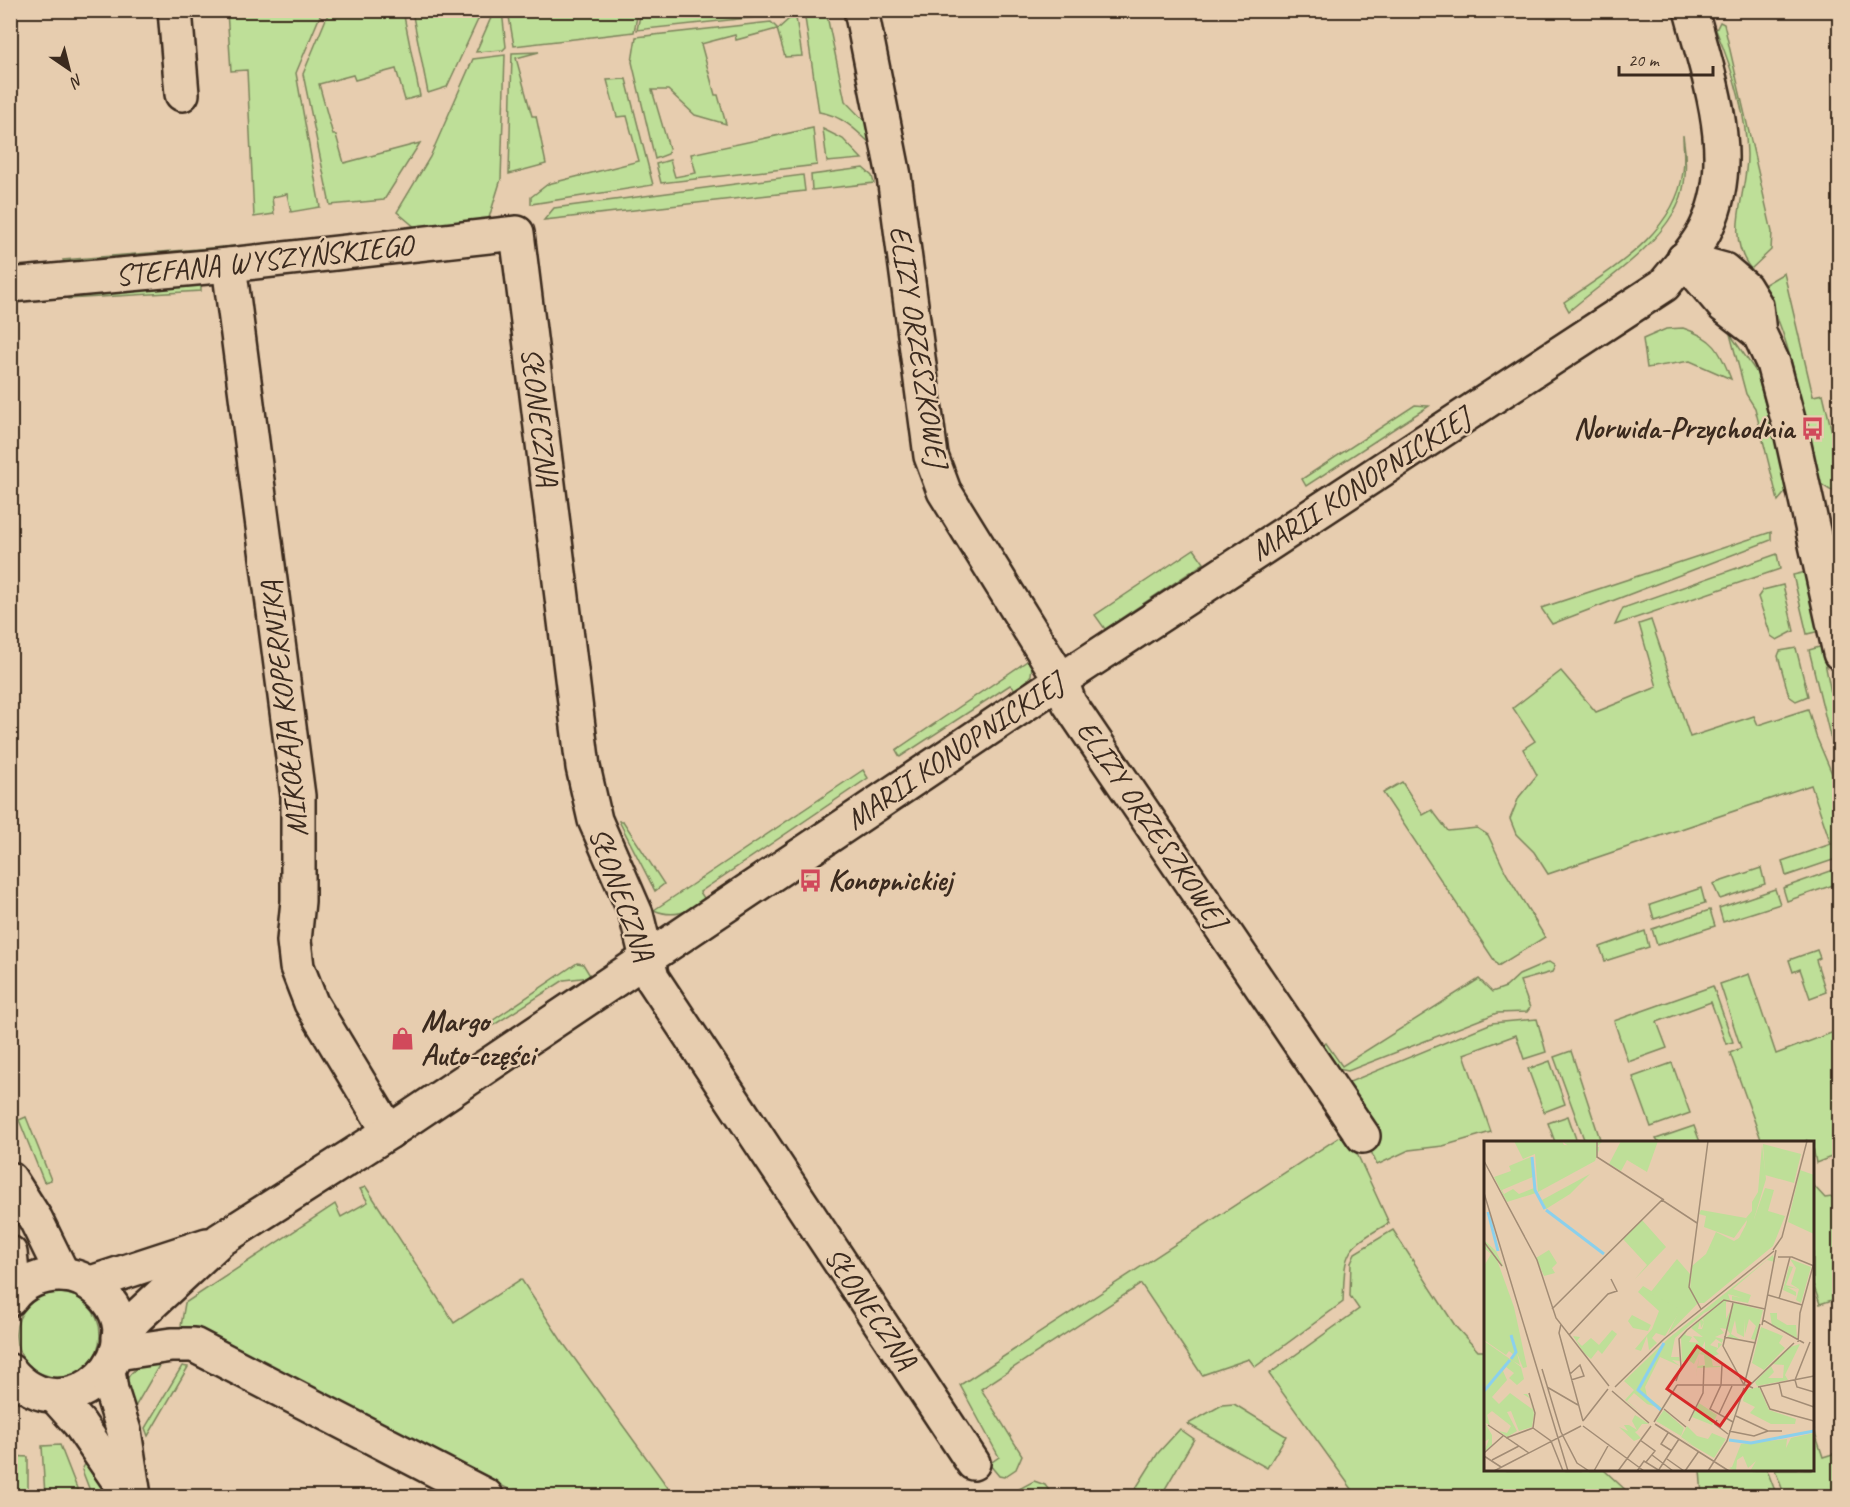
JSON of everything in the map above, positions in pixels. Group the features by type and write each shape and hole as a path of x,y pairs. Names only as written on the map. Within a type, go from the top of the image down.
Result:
{"street":[{"path":"175,10 182,94"},
{"name":"ELIZY ORZESZKOWEJ","path":"861,10 894,176 931,456 944,491 1061,680 1070,703 1363,1136"},
{"name":"MARII KONOPNICKIEJ","path":"220,1240 389,1132 1061,680 1664,285 1707,227 1720,182 1721,126 1691,10"},
{"name":"STEFANA WYSZYŃSKIEGO","path":"10,285 229,265 517,233"},
{"name":"SŁONECZNA","path":"517,233 583,767 595,820 636,914 652,978 973,1462"},
{"path":"1684,259 1724,306 1759,333 1773,363 1790,427 1839,653"},
{"name":"MIKOŁAJA KOPERNIKA","path":"229,265 298,796 298,901 294,941 297,966 311,1003 389,1132"},
{"path":"10,1179 77,1279 113,1308 115,1353 111,1390 124,1431 134,1497"},
{"path":"12,1296 29,1282 45,1276 77,1279 220,1240"},
{"path":"12,1377 41,1393 55,1396 85,1390 98,1382 136,1317 220,1240"},
{"path":"10,1253 12,1296"},
{"path":"115,1353 171,1345 194,1345 486,1497"},
{"path":"55,1396 79,1423 129,1497"}],"green space":[{"path":"338,10 403,11 420,96 405,100 396,69 355,80 353,75 319,84 333,135 336,135 344,163 420,143 384,200 330,205 303,74 328,14"},
{"path":"508,10 638,11 634,32 514,46"},
{"path":"641,10 794,11 793,13 637,30"},
{"path":"227,11 322,11 296,73 320,207 291,212 287,194 272,197 274,214 254,217 247,70 231,71"},
{"path":"412,11 482,11 447,87 428,93"},
{"path":"494,11 502,11 506,47 503,50 476,52"},
{"path":"804,11 826,11 845,101 875,132 877,150 843,121 819,112"},
{"path":"796,18 802,56 785,57 777,29 736,40 735,35 701,44 715,95 718,95 726,124 695,115 668,90 652,90 669,148 668,154 655,159 632,62 636,37 771,22 778,29 789,19"},
{"path":"1720,22 1724,24 1772,232 1771,250 1751,269 1743,256 1738,228 1747,154 1744,122 1737,90 1716,30"},
{"path":"539,52 516,58 532,116 536,116 546,164 509,174 512,53"},
{"path":"505,55 501,179 488,221 416,228 397,212 430,157 473,59"},
{"path":"626,79 653,185 531,204 531,197 548,184 639,161 627,116 617,117 607,80"},
{"path":"813,128 817,165 661,183 656,164 670,160 675,177 696,173 691,154"},
{"path":"823,129 843,139 862,159 827,162"},
{"path":"1683,135 1684,184 1674,212 1664,227 1640,253 1569,311 1564,302 1638,248 1668,214 1683,172"},
{"path":"863,168 872,176 874,183 812,190 811,175"},
{"path":"803,175 805,191 544,220 554,208"},
{"path":"249,245 244,251 65,265 63,260"},
{"path":"1784,273 1813,396 1823,394 1839,462 1839,492 1830,490 1816,481 1790,355 1773,307 1762,286"},
{"path":"201,282 201,291 68,299 68,289"},
{"path":"1683,328 1702,336 1714,346 1731,379 1690,361 1647,368 1643,339 1666,329"},
{"path":"1730,334 1757,373 1788,489 1778,501 1755,408 1746,394"},
{"path":"1415,405 1429,406 1306,486 1302,479"},
{"path":"1771,532 1771,540 1552,624 1541,608"},
{"path":"1194,549 1204,563 1105,629 1095,615"},
{"path":"1777,554 1780,569 1615,625 1623,608"},
{"path":"1806,572 1820,631 1807,634 1793,575"},
{"path":"1783,585 1794,631 1777,640 1771,636 1758,597 1763,590"},
{"path":"1651,620 1690,737 1754,716 1758,725 1808,709 1816,736 1839,790 1839,858 1786,876 1782,861 1831,844 1811,785 1548,874 1534,852 1516,834 1510,819 1519,797 1537,775 1523,749 1535,741 1513,708 1561,671 1596,712 1657,687 1639,624"},
{"path":"1826,645 1825,663 1839,732 1839,761 1830,736 1809,650"},
{"path":"1796,648 1808,696 1796,701 1789,696 1778,656 1780,651"},
{"path":"1033,657 1031,675 1018,692 1010,685 900,757 896,750"},
{"path":"863,770 868,778 700,892 706,901 687,911 674,914 654,910"},
{"path":"1402,782 1423,815 1432,810 1448,831 1477,828 1488,835 1506,873 1545,937 1498,966 1383,793"},
{"path":"619,821 623,821 664,884 655,891"},
{"path":"1761,868 1765,884 1720,899 1713,884"},
{"path":"1839,868 1839,883 1787,901 1783,888"},
{"path":"1701,888 1705,903 1654,919 1650,905"},
{"path":"1775,889 1780,904 1723,922 1719,908"},
{"path":"1710,910 1715,926 1657,945 1652,929"},
{"path":"1645,931 1649,947 1605,961 1600,947"},
{"path":"1817,950 1820,958 1816,960 1826,992 1810,998 1800,969 1793,972 1789,960"},
{"path":"1549,962 1555,966 1552,972 1520,981 1530,1008 1527,1012 1497,1013 1348,1071 1338,1069 1321,1046 1326,1043 1342,1066 1479,979 1492,992 1506,987 1519,975"},
{"path":"577,963 583,964 591,977 564,980 489,1028 486,1025"},
{"path":"1749,974 1776,1054 1839,1030 1839,1154 1816,1163 1814,1141 1762,1141 1730,1053 1741,1048 1720,984"},
{"path":"1713,986 1733,1042 1726,1044 1711,1002 1657,1022 1667,1048 1628,1062 1614,1021"},
{"path":"1537,1019 1546,1052 1524,1059 1516,1035 1464,1054 1491,1132 1443,1146 1409,1150 1377,1165 1370,1149 1365,1112 1347,1083 1492,1023"},
{"path":"1571,1051 1601,1141 1585,1141 1554,1057"},
{"path":"1550,1061 1565,1104 1544,1112 1528,1069"},
{"path":"1672,1063 1690,1113 1651,1127 1633,1077"},
{"path":"1568,1116 1577,1141 1555,1141 1548,1123"},
{"path":"26,1117 51,1180 44,1182 19,1120"},
{"path":"1694,1126 1700,1141 1657,1141 1656,1139"},
{"path":"1347,1132 1389,1223 1363,1239 1350,1253 1346,1261 1343,1302 1255,1367 1249,1359 1202,1375 1141,1284 981,1389 1022,1455 1016,1469 1004,1477 999,1476 989,1464 999,1457 960,1385"},
{"path":"1814,1186 1825,1198 1839,1196 1839,1320 1832,1300 1820,1304 1814,1287"},
{"path":"366,1187 454,1323 521,1279 561,1340 674,1496 522,1496 248,1357 180,1332 185,1303 335,1204 341,1217 368,1202 360,1189"},
{"path":"1393,1230 1456,1327 1478,1351 1484,1351 1484,1471 1605,1471 1632,1496 1357,1496 1269,1374 1359,1309 1350,1296 1351,1262 1355,1253"},
{"path":"58,1293 74,1296 93,1312 100,1335 97,1351 81,1370 58,1377 42,1374 23,1358 16,1335 19,1319 35,1300"},
{"path":"161,1358 160,1364 128,1419 125,1395 127,1379 138,1368"},
{"path":"182,1366 188,1367 148,1436 145,1428"},
{"path":"1234,1404 1286,1436 1267,1468 1188,1424 1222,1405"},
{"path":"1180,1429 1194,1439 1161,1496 1131,1496 1158,1453"},
{"path":"1814,1430 1823,1457 1839,1452 1839,1496 1785,1496 1775,1471 1814,1471"},
{"path":"60,1445 80,1496 45,1496 42,1446"},
{"path":"11,1456 28,1457 28,1496 11,1496"},
{"path":"87,1460 107,1496 92,1496 82,1470"},
{"path":"1700,1471 1767,1471 1777,1496 1726,1496 1725,1493 1702,1496"},
{"path":"1034,1481 1045,1485 1053,1496 1015,1496 1019,1489"}],"place":[{"name":"Norwida-Przychodnia","path":"1812,428"},
{"name":"Konopnickiej","path":"810,880"},
{"name":"Margo Auto-części","path":"403,1038"}]}
